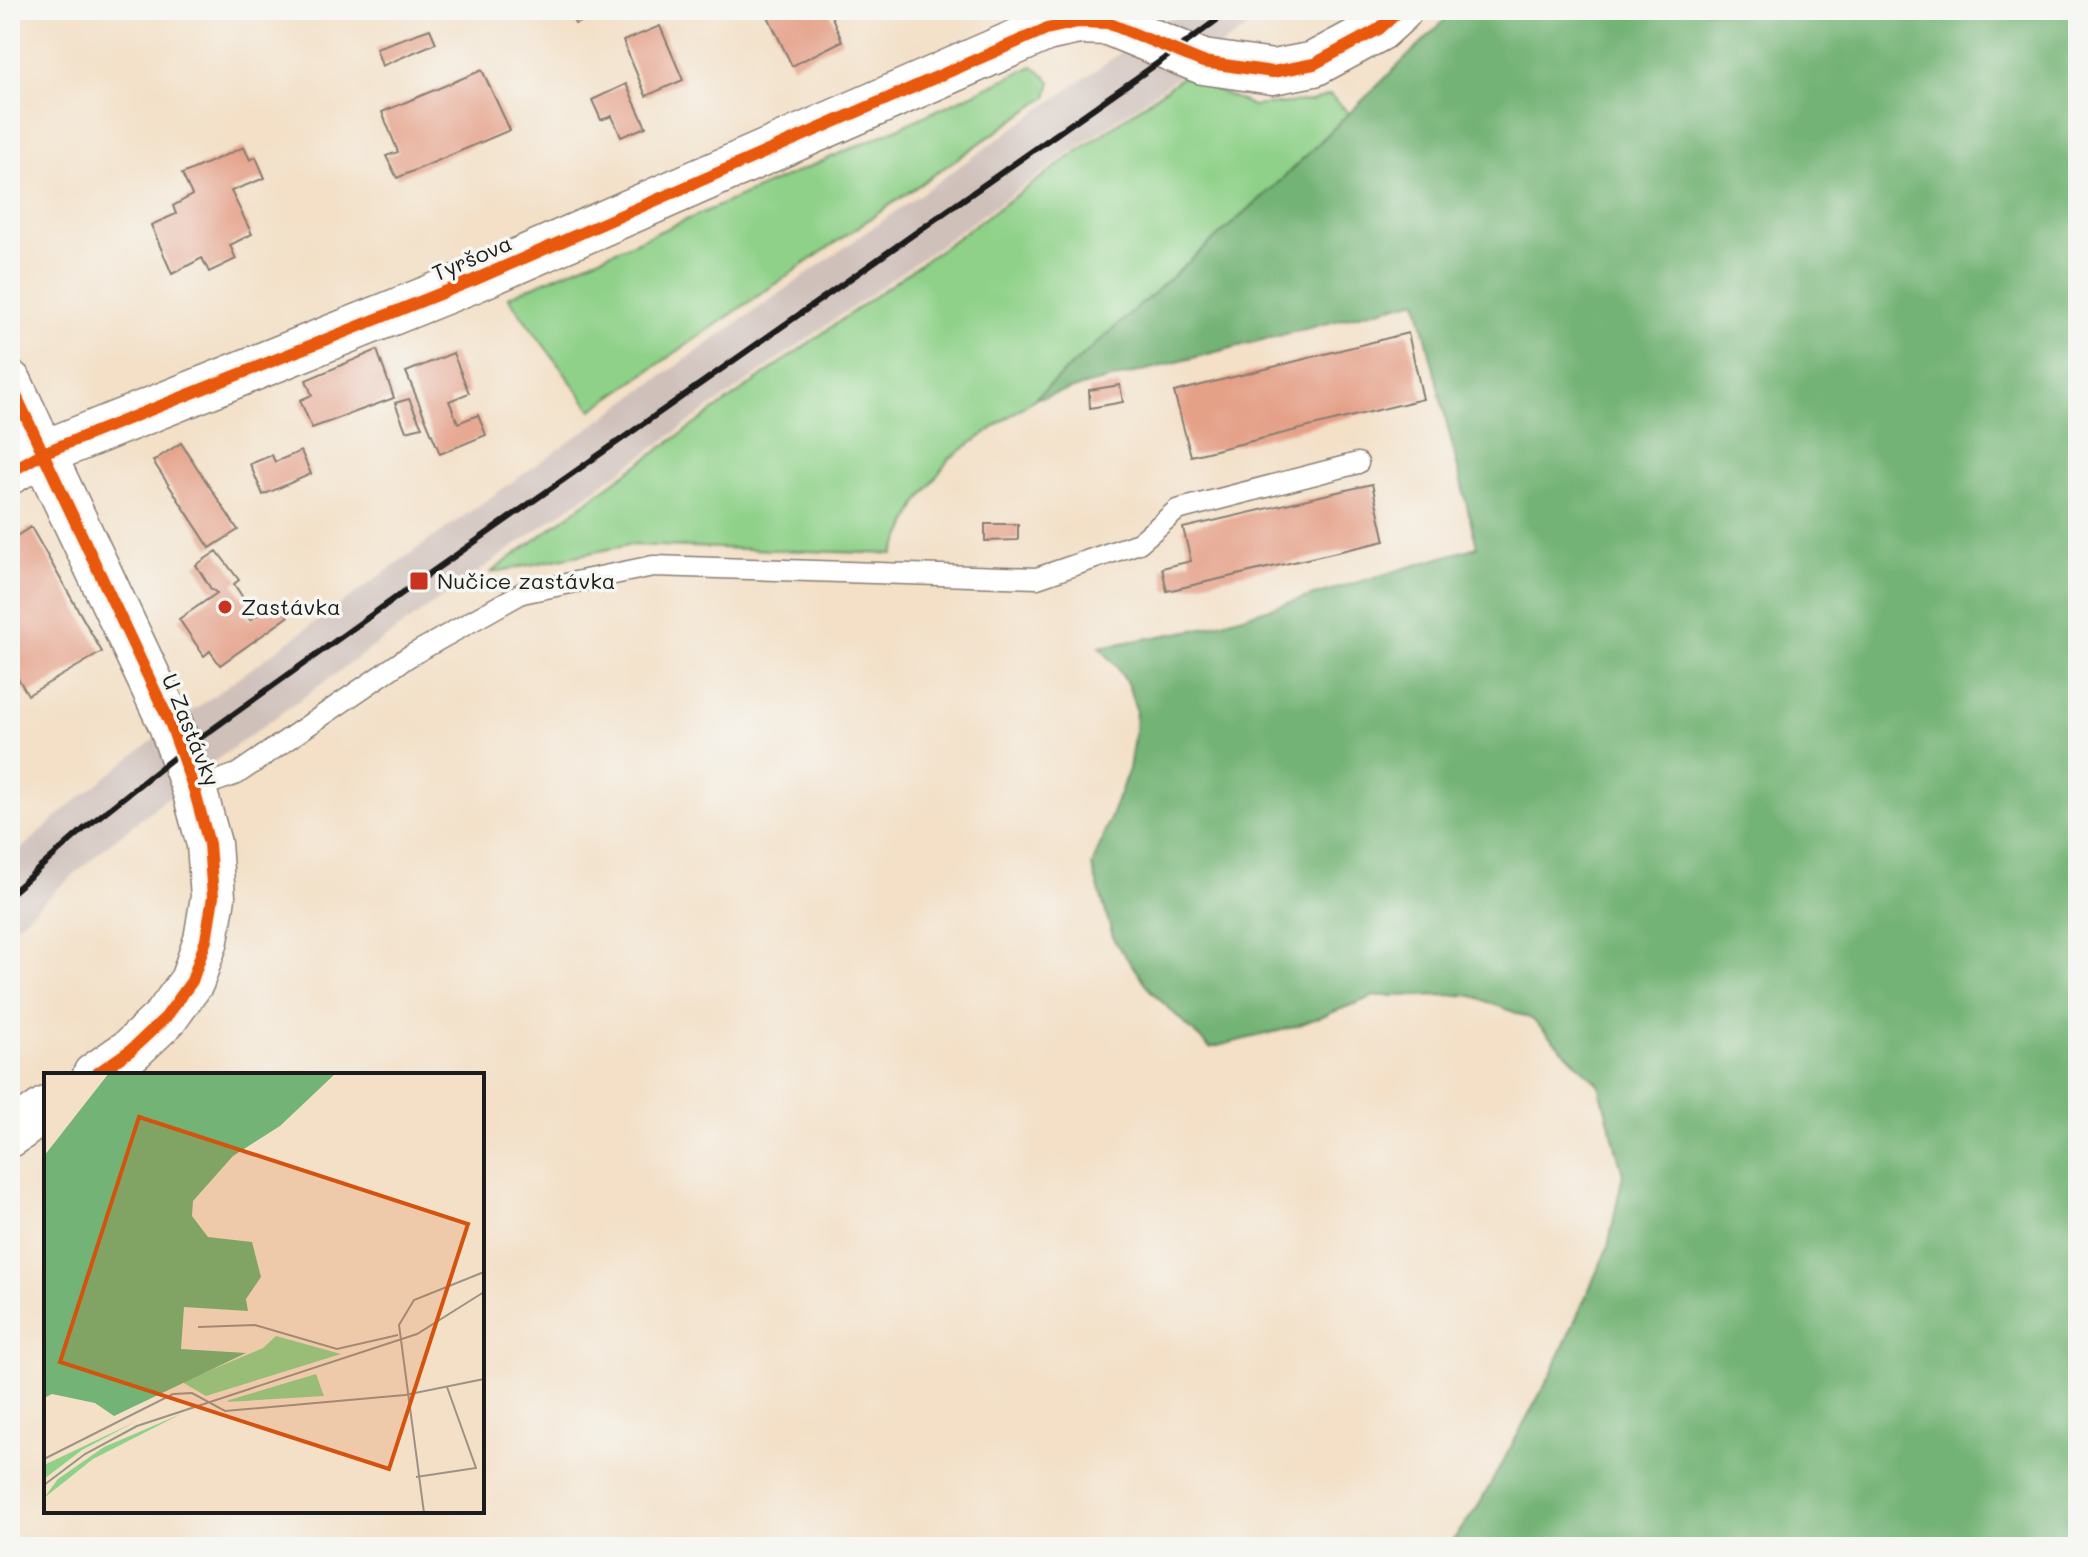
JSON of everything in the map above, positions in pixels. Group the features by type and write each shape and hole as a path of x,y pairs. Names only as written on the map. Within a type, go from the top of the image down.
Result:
{"street":[{"name":"Tyršova","path":"26,462 474,280 1046,29 1078,22 1108,23 1203,62 1273,72 1314,64 1379,29 1400,10"},
{"name":"U Zastávky","path":"10,383 26,462 171,725 194,789 209,844 213,897 206,940 192,981 166,1017 131,1050 98,1073"},
{"path":"10,1135 44,1110"}],"lane":[{"path":"194,789 237,774 408,657 522,593 653,566 1037,578 1139,543 1177,510 1358,463"}],"shaded area":[{"path":"1181,10 1272,10 198,773 103,849 10,931 10,859 68,807 166,730 403,559"}],"green space":[{"path":"1455,10 2078,10 2078,1547 1448,1547 1479,1505 1551,1374 1608,1247 1623,1174 1599,1085 1532,1019 1470,995 1375,996 1294,1027 1210,1048 1150,990 1114,940 1092,866 1129,769 1136,709 1128,685 1100,647 1199,629 1477,547 1417,300 1034,399 1277,184"},
{"path":"1033,66 1051,81 1047,97 592,410 508,297 896,129"},
{"path":"1184,76 1253,106 1311,101 1330,95 1349,113 1277,184 1034,399 949,459 917,504 893,554 629,545 490,573 615,481"}],"building":[{"path":"569,10 593,10 596,16 575,24"},
{"path":"765,10 829,10 842,41 792,66"},
{"path":"660,26 683,80 646,96 623,41"},
{"path":"430,29 436,43 382,66 376,48"},
{"path":"482,70 510,130 397,178 386,156 398,152 382,112"},
{"path":"626,84 646,127 621,137 612,116 601,120 592,100"},
{"path":"244,147 250,160 256,157 265,178 231,191 252,234 230,245 236,259 209,272 202,258 172,274 151,225 176,214 173,206 192,195 182,174"},
{"path":"1408,333 1423,399 1191,456 1174,392"},
{"path":"377,350 394,398 312,428 300,400 312,395 306,380"},
{"path":"453,353 469,393 449,401 458,423 478,415 486,435 440,454 406,372"},
{"path":"1120,385 1123,402 1090,408 1089,390"},
{"path":"409,399 422,427 406,431 395,403"},
{"path":"181,443 238,530 210,548 153,461"},
{"path":"301,451 311,474 263,495 250,464 272,455 275,462"},
{"path":"1372,484 1385,541 1167,591 1162,568 1191,561 1183,528"},
{"path":"985,524 1018,524 1018,540 985,541"},
{"path":"31,527 102,652 28,695 10,665 10,540"},
{"path":"217,551 239,580 234,584 249,607 244,611 250,620 277,601 288,617 220,665 210,651 204,656 179,619 217,593 196,565"}],"railway":[{"path":"10,894 85,828 182,751 1230,10"}],"cycle path":[{"path":"10,472 43,453 474,280 1046,29 1078,22 1108,23 1203,62 1273,72 1314,64 1379,29 1400,10"},
{"path":"10,383 171,725 194,789 209,844 213,897 206,940 192,981 166,1017 131,1050 98,1073"}],"place":[{"name":"Nučice zastávka","path":"419,581"},
{"name":"Zastávka","path":"225,607"}]}
